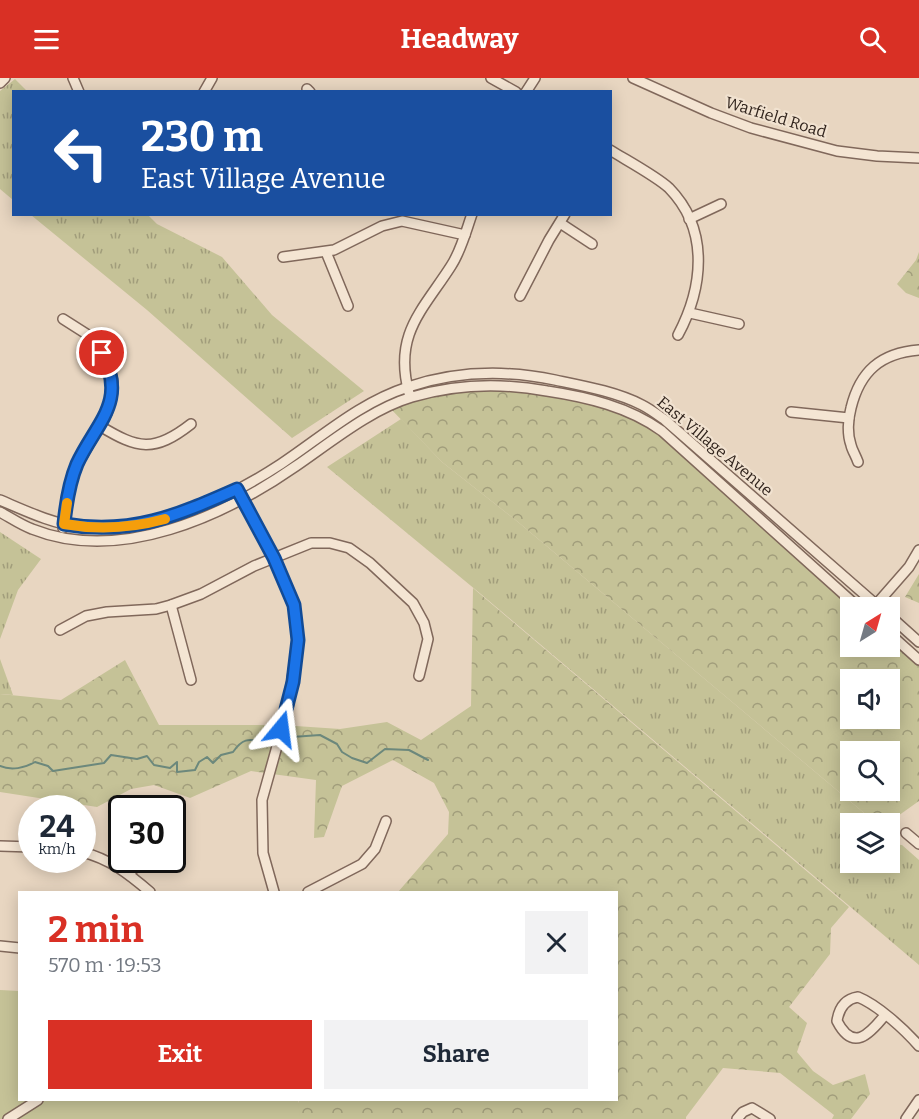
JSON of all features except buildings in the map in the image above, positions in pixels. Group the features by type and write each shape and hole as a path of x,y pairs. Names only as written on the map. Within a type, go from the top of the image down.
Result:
{"street":[{"path":"0,83 5,78"},
{"path":"491,78 512,90"},
{"name":"Warfield Road","path":"633,78 751,128 837,151 919,158"},
{"path":"612,151 668,188 685,209 695,234 699,272 690,313 678,335"},
{"path":"689,219 721,204"},
{"path":"411,397 405,359 411,329 421,308 453,264 471,216"},
{"path":"283,257 334,250 382,226 411,218 465,235"},
{"path":"520,296 549,240 563,219 592,244"},
{"path":"326,252 348,306"},
{"path":"690,313 739,324"},
{"path":"62,537 67,498 77,465 107,413 112,382 109,366 96,340 63,319"},
{"path":"858,462 850,444 849,418 855,393 869,371 891,355 902,351 919,350"},
{"name":"East Village Avenue","path":"0,512 33,529 62,537 91,540 126,539 162,533 189,524 239,494 352,412 408,387 461,375 496,374 538,377 642,405 665,420 867,597"},
{"name":"East Village Avenue","path":"0,500 35,516 64,524 102,528 147,523 270,484 342,432 411,397 440,390 479,386 526,387 566,394 645,419 662,431 847,597"},
{"path":"791,412 849,418"},
{"path":"100,426 135,444 148,446 174,438 191,424"},
{"path":"239,494 274,558 294,605 298,640 288,707 262,800 263,853 274,891"},
{"path":"60,630 86,616 107,612 156,609 171,605 201,594 274,558 311,543 330,543 349,548 370,563 413,603 424,623 428,639 419,676"},
{"path":"884,597 909,567 919,550"},
{"path":"171,605 191,680"},
{"path":"900,625 919,642"},
{"path":"900,643 919,660"},
{"path":"310,891 362,864 375,849 386,821"},
{"path":"906,833 919,844"},
{"path":"0,846 18,847"},
{"path":"96,855 129,874 149,891"},
{"path":"0,946 18,948"},
{"path":"885,1016 872,1031 858,1038 849,1036 837,1021 842,1005 850,998 858,997 864,999 885,1016 919,1046"},
{"path":"906,1119 919,1100"},
{"path":"8,1119 36,1101"},
{"path":"737,1119 743,1112 752,1108 770,1119"}],"green space":[{"path":"15,79 26,90 12,90 12,199 0,189 0,91"},
{"path":"32,216 149,216 157,224 222,257 272,315 364,391 292,438 147,310"},
{"path":"919,252 919,298 906,293 897,284 916,260"},
{"path":"479,386 566,394 645,419 848,597 840,597 840,657 900,657 900,643 919,660 919,801 900,814 864,813 850,801 900,801 900,741 840,741 840,793 518,522 442,462 389,407 410,397"},
{"path":"401,419 442,462 518,522 840,793 840,801 850,801 864,813 840,813 840,873 900,873 900,845 919,860 919,965 482,595 327,467"},
{"path":"0,532 41,559 18,590 0,639"},
{"path":"919,574 919,603 905,597"},
{"path":"473,588 849,907 831,928 830,954 789,1007 807,1023 797,1052 813,1071 833,1085 865,1074 870,1094 851,1119 832,1119 834,1115 780,1073 723,1068 686,1119 297,1119 295,1113 299,1101 618,1101 618,891 399,891 448,834 449,812 434,783 393,760 342,786 324,837 314,838 316,780 251,771 190,798 154,785 131,789 120,795 108,795 108,801 97,807 96,795 19,795 0,792 0,694 61,700 125,660 159,725 281,725 340,729 387,722 421,740 471,706"},
{"path":"0,659 13,695 0,694"},
{"path":"0,990 18,991 18,1101 298,1101 300,1119 0,1119"}],"waterway":[{"path":"292,737 320,735 337,744 342,752 352,758 367,763 385,749 409,750 428,760"},
{"path":"0,766 18,768 35,762 48,766 53,771 104,763 111,755 137,759 147,756 154,765 170,768 177,762 177,772 195,770 199,762 207,757 213,763 221,755 233,752 239,744 246,741 263,742"}],"slow traffic":[{"path":"67,503 64,524 81,527 125,526 165,519"}],"route":[{"path":"102,353 109,366 112,382 111,398 107,413 77,465 67,498 64,524 102,528 147,523 181,514 237,489 274,558 294,605 298,640 293,682 281,729"}]}
